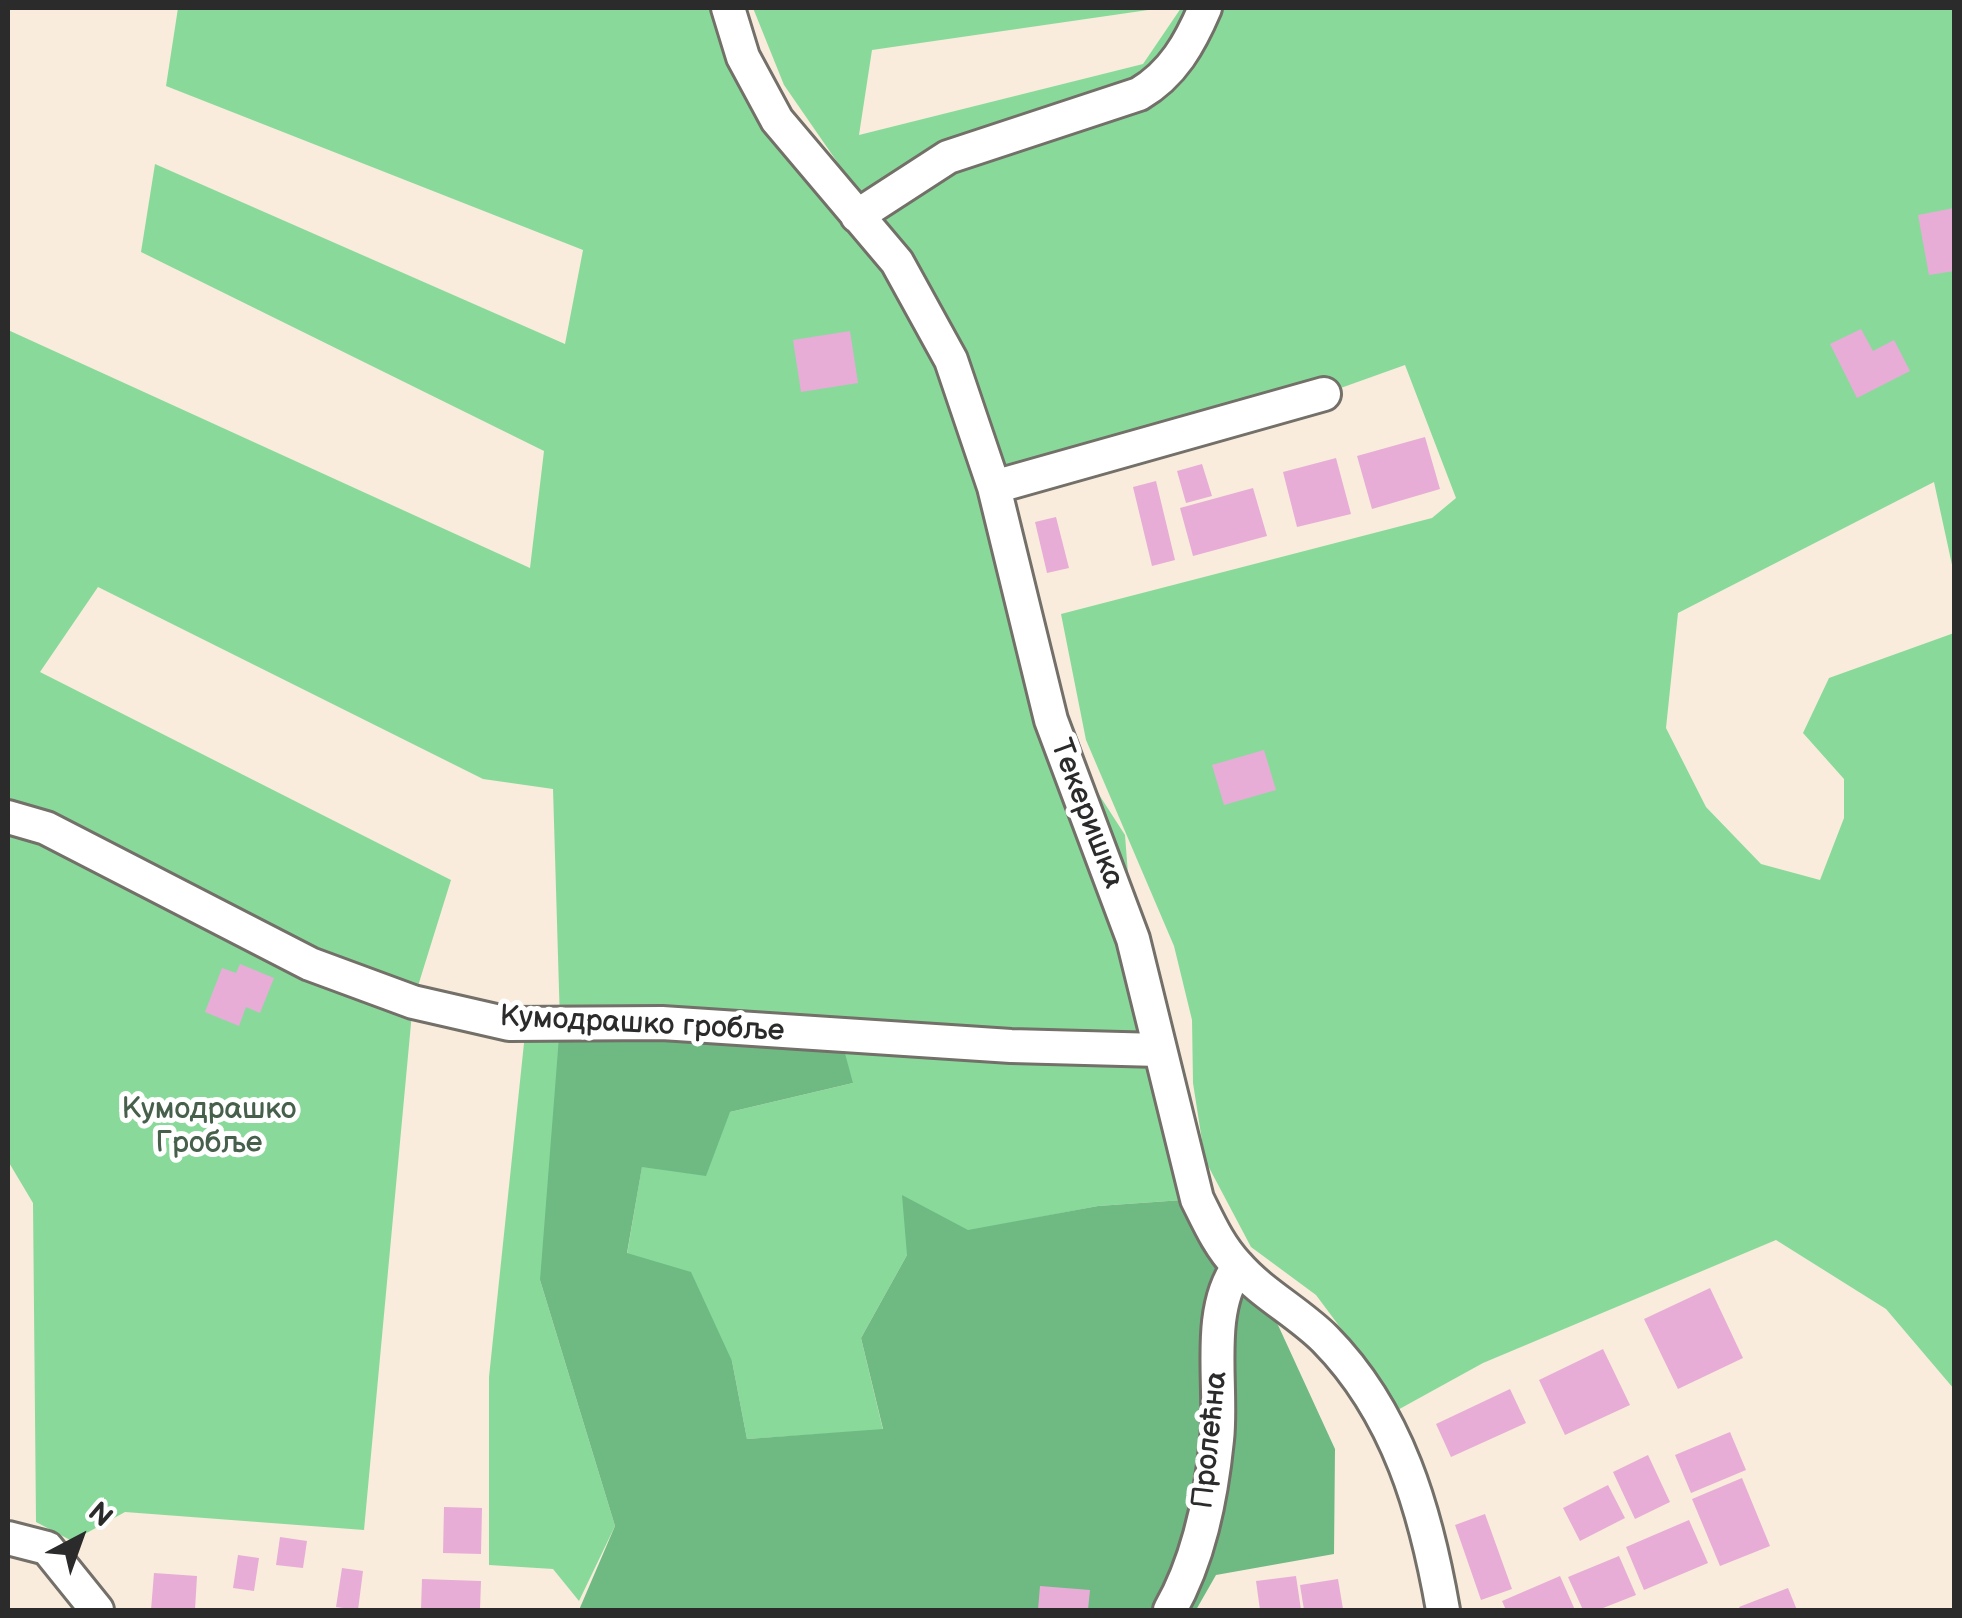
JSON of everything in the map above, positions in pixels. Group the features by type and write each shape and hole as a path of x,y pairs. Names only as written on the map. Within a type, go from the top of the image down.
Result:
{"street":[{"name":"Текеришка","path":"728,8 743,57 777,120 896,262 924,303 951,360 994,487 1051,720 1134,939 1198,1199 1216,1240 1238,1267 1322,1335 1358,1376 1382,1414 1426,1524 1444,1610"},
{"path":"857,216 948,156 1139,94 1166,75 1190,41 1205,8"},
{"path":"994,487 1324,394"},
{"name":"Кумодрашко гробље","path":"8,817 46,828 310,964 413,1002 509,1024 662,1024 1012,1046 1159,1050"},
{"name":"Пролећна","path":"1170,1610 1196,1554 1210,1488 1218,1438 1221,1307 1227,1282 1238,1267"},
{"path":"8,1538 47,1548 97,1610"}],"green space":[{"name":"Кумодрашко Гробље","path":"178,8 729,8 743,57 856,213 851,182 784,85 753,8 1162,8 872,50 859,135 1143,64 1181,8 1954,8 1954,574 1934,482 1678,613 1666,728 1706,807 1761,864 1820,880 1844,818 1844,779 1803,733 1829,678 1954,633 1954,1389 1886,1309 1776,1240 1483,1363 1394,1412 1387,1390 1316,1295 1251,1247 1205,1160 1193,1083 1192,1020 1174,946 1086,740 1061,614 1432,518 1456,498 1405,365 1324,394 995,488 1051,720 1125,835 1133,939 1197,1199 1098,1206 968,1231 907,1255 861,1338 883,1430 747,1439 732,1361 627,1254 642,1166 730,1112 853,1083 662,1023 540,1280 615,1526 579,1601 553,1569 489,1565 489,1377 526,1024 560,1023 553,789 483,779 98,587 40,672 451,880 413,1002 364,1530 125,1512 72,1541 36,1522 33,1203 8,1161 8,330 530,568 544,451 141,252 155,164 565,344 583,250 166,86"},
{"path":"560,1024 840,1035 853,1083 730,1112 706,1176 642,1167 627,1253 691,1272 732,1361 747,1439 883,1429 861,1338 907,1255 902,1195 968,1230 1098,1206 1197,1199 1278,1325 1335,1449 1334,1554 1216,1575 1196,1610 579,1610 615,1526 540,1280"}],"building":[{"path":"1954,208 1954,271 1929,275 1918,215"},
{"path":"1861,329 1873,351 1894,340 1910,371 1857,398 1830,344"},
{"path":"850,331 858,383 801,392 793,340"},
{"path":"1425,437 1440,489 1372,509 1357,456"},
{"path":"1336,458 1351,514 1297,527 1283,472"},
{"path":"1202,464 1212,496 1186,503 1177,471"},
{"path":"1156,481 1175,560 1152,566 1133,487"},
{"path":"1253,488 1267,536 1193,556 1180,508"},
{"path":"1056,517 1069,568 1047,573 1035,522"},
{"path":"1264,750 1276,790 1224,805 1212,765"},
{"path":"240,964 274,978 260,1013 246,1007 239,1026 205,1012 222,968 236,973"},
{"path":"1710,1288 1743,1358 1678,1389 1644,1319"},
{"path":"1603,1349 1630,1405 1565,1435 1539,1380"},
{"path":"1510,1389 1526,1423 1451,1457 1436,1424"},
{"path":"1730,1432 1746,1470 1691,1493 1675,1455"},
{"path":"1648,1455 1670,1502 1635,1519 1613,1472"},
{"path":"1742,1478 1770,1546 1720,1566 1692,1499"},
{"path":"1608,1485 1625,1518 1580,1541 1563,1508"},
{"path":"444,1507 482,1508 481,1554 443,1553"},
{"path":"1485,1514 1512,1589 1481,1600 1455,1525"},
{"path":"1689,1520 1708,1563 1644,1590 1626,1547"},
{"path":"280,1537 307,1541 303,1568 276,1565"},
{"path":"238,1555 259,1558 254,1591 233,1588"},
{"path":"1619,1556 1636,1595 1598,1610 1583,1610 1568,1577"},
{"path":"342,1568 363,1571 358,1610 336,1607"},
{"path":"154,1573 197,1576 195,1610 151,1610"},
{"path":"1296,1576 1301,1610 1260,1610 1256,1581"},
{"path":"1560,1576 1575,1610 1506,1610 1502,1601"},
{"path":"422,1579 481,1581 480,1610 421,1610"},
{"path":"1338,1579 1343,1609 1304,1610 1300,1585"},
{"path":"1040,1586 1090,1590 1088,1610 1038,1610"},
{"path":"1788,1588 1797,1610 1739,1607"}]}
